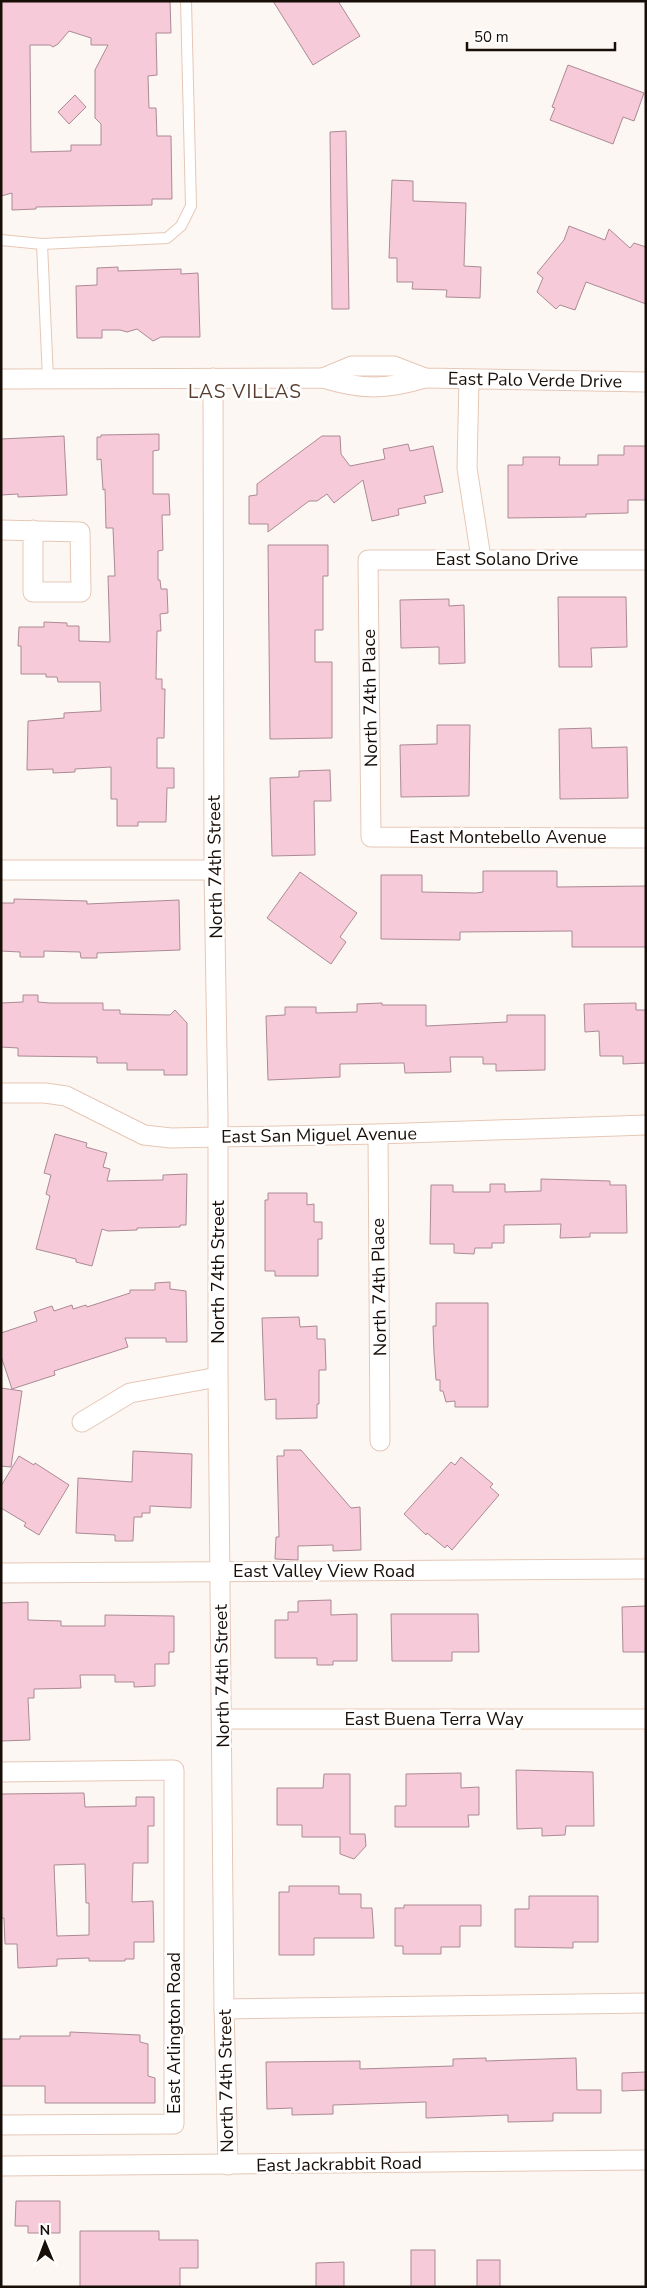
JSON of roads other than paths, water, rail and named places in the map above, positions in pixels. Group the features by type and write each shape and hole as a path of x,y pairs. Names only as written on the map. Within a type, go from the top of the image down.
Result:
{"street":[{"name":"North 74th Street","path":"213,378 218,1377 223,1720 224,2008 228,2165"},
{"name":"East Palo Verde Drive","path":"1,379 323,378 350,386 398,387 425,378 646,382"},
{"path":"469,380 466,468 481,558"},
{"path":"1,530 33,530"},
{"name":"East Solano Drive","path":"368,560 481,558 646,560"},
{"name":"North 74th Place","path":"368,560 371,837"},
{"name":"East Montebello Avenue","path":"371,837 646,838"},
{"path":"1,870 214,870"},
{"name":"East San Miguel Avenue","path":"1,1093 45,1093 66,1096 144,1135 171,1138 378,1134 646,1125"},
{"name":"North 74th Place","path":"378,1134 380,1441"},
{"path":"82,1422 130,1393 218,1377"},
{"name":"East Valley View Road","path":"1,1573 646,1569"},
{"name":"East Buena Terra Way","path":"223,1720 646,1720"},
{"name":"East Arlington Road","path":"1,1772 174,1770 174,2124 1,2125"},
{"path":"224,2008 646,2003"},
{"name":"East Jackrabbit Road","path":"1,2166 646,2160"}],"lane":[{"path":"1,240 42,244 167,238 181,226 191,206 186,1"},
{"path":"42,244 48,379"}],"district":[{"name":"LAS VILLAS","path":"245,391"}]}
